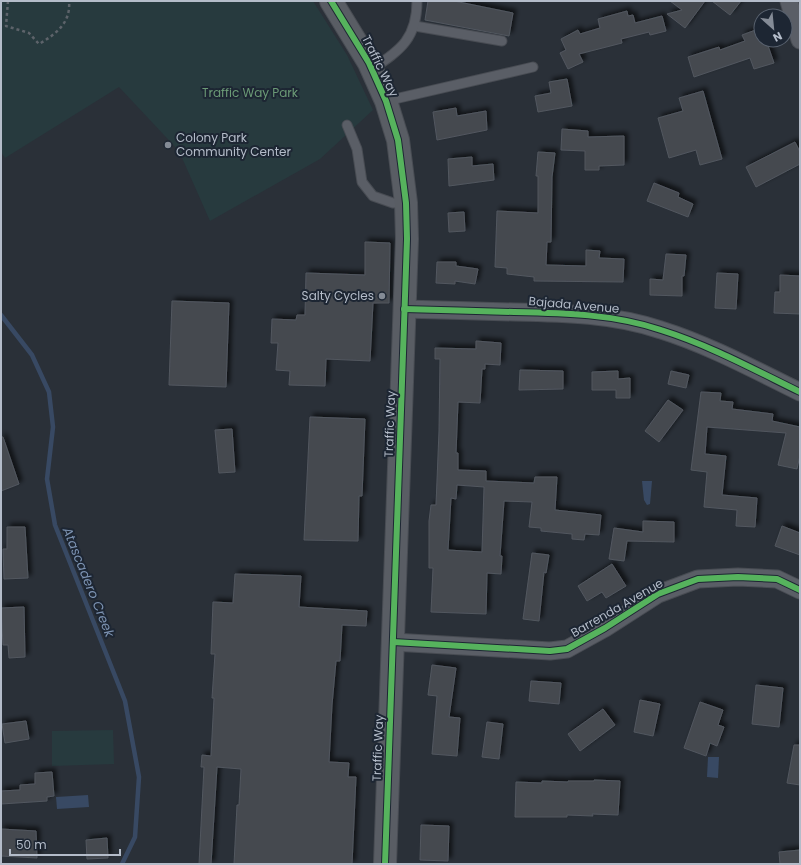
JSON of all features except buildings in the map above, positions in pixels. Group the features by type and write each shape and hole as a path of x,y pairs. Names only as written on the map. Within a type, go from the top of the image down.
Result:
{"street":[{"name":"Traffic Way","path":"331,1 372,69 386,101 398,140 406,202 407,239 384,864"},
{"path":"789,1 800,40"},
{"name":"Bajada Avenue","path":"404,309 562,313 628,321 660,329 692,340 800,392"},
{"name":"Barrenda Avenue","path":"393,642 550,651 567,649 658,594 698,579 738,577 777,579 800,590"}],"lane":[{"path":"372,69 395,54 411,36 415,26 417,1"},
{"path":"415,26 502,41"},
{"path":"386,101 533,67"},
{"path":"347,125 357,149 362,182 373,196 393,203 406,202"}],"path":[{"path":"8,1 6,26 29,33 39,44 54,35 62,26 68,16 69,1"}],"green space":[{"name":"Traffic Way Park","path":"1,1 313,1 347,55 373,110 320,159 210,221 179,151 119,87 5,158 1,152"},
{"path":"113,730 114,764 52,766 52,731"}],"water":[{"path":"642,481 652,481 650,504 647,505 644,500"},
{"path":"708,757 719,757 718,778 707,777"},
{"path":"88,795 89,807 57,809 56,797"}],"waterway":[{"name":"Atascadero Creek","path":"1,315 32,355 49,392 53,427 47,479 55,525 125,701 139,777 135,837 122,864"}],"cycle path":[{"path":"331,1 369,63 386,101 398,140 406,203 407,239 385,864"},
{"path":"404,309 589,315 625,321 661,330 697,343 732,358 800,392"},
{"path":"393,642 550,651 567,649 605,628 658,594 698,579 738,577 777,579 800,590"}],"place":[{"name":"Colony Park Community Center","path":"168,145"},
{"name":"Salty Cycles","path":"382,296"}]}
